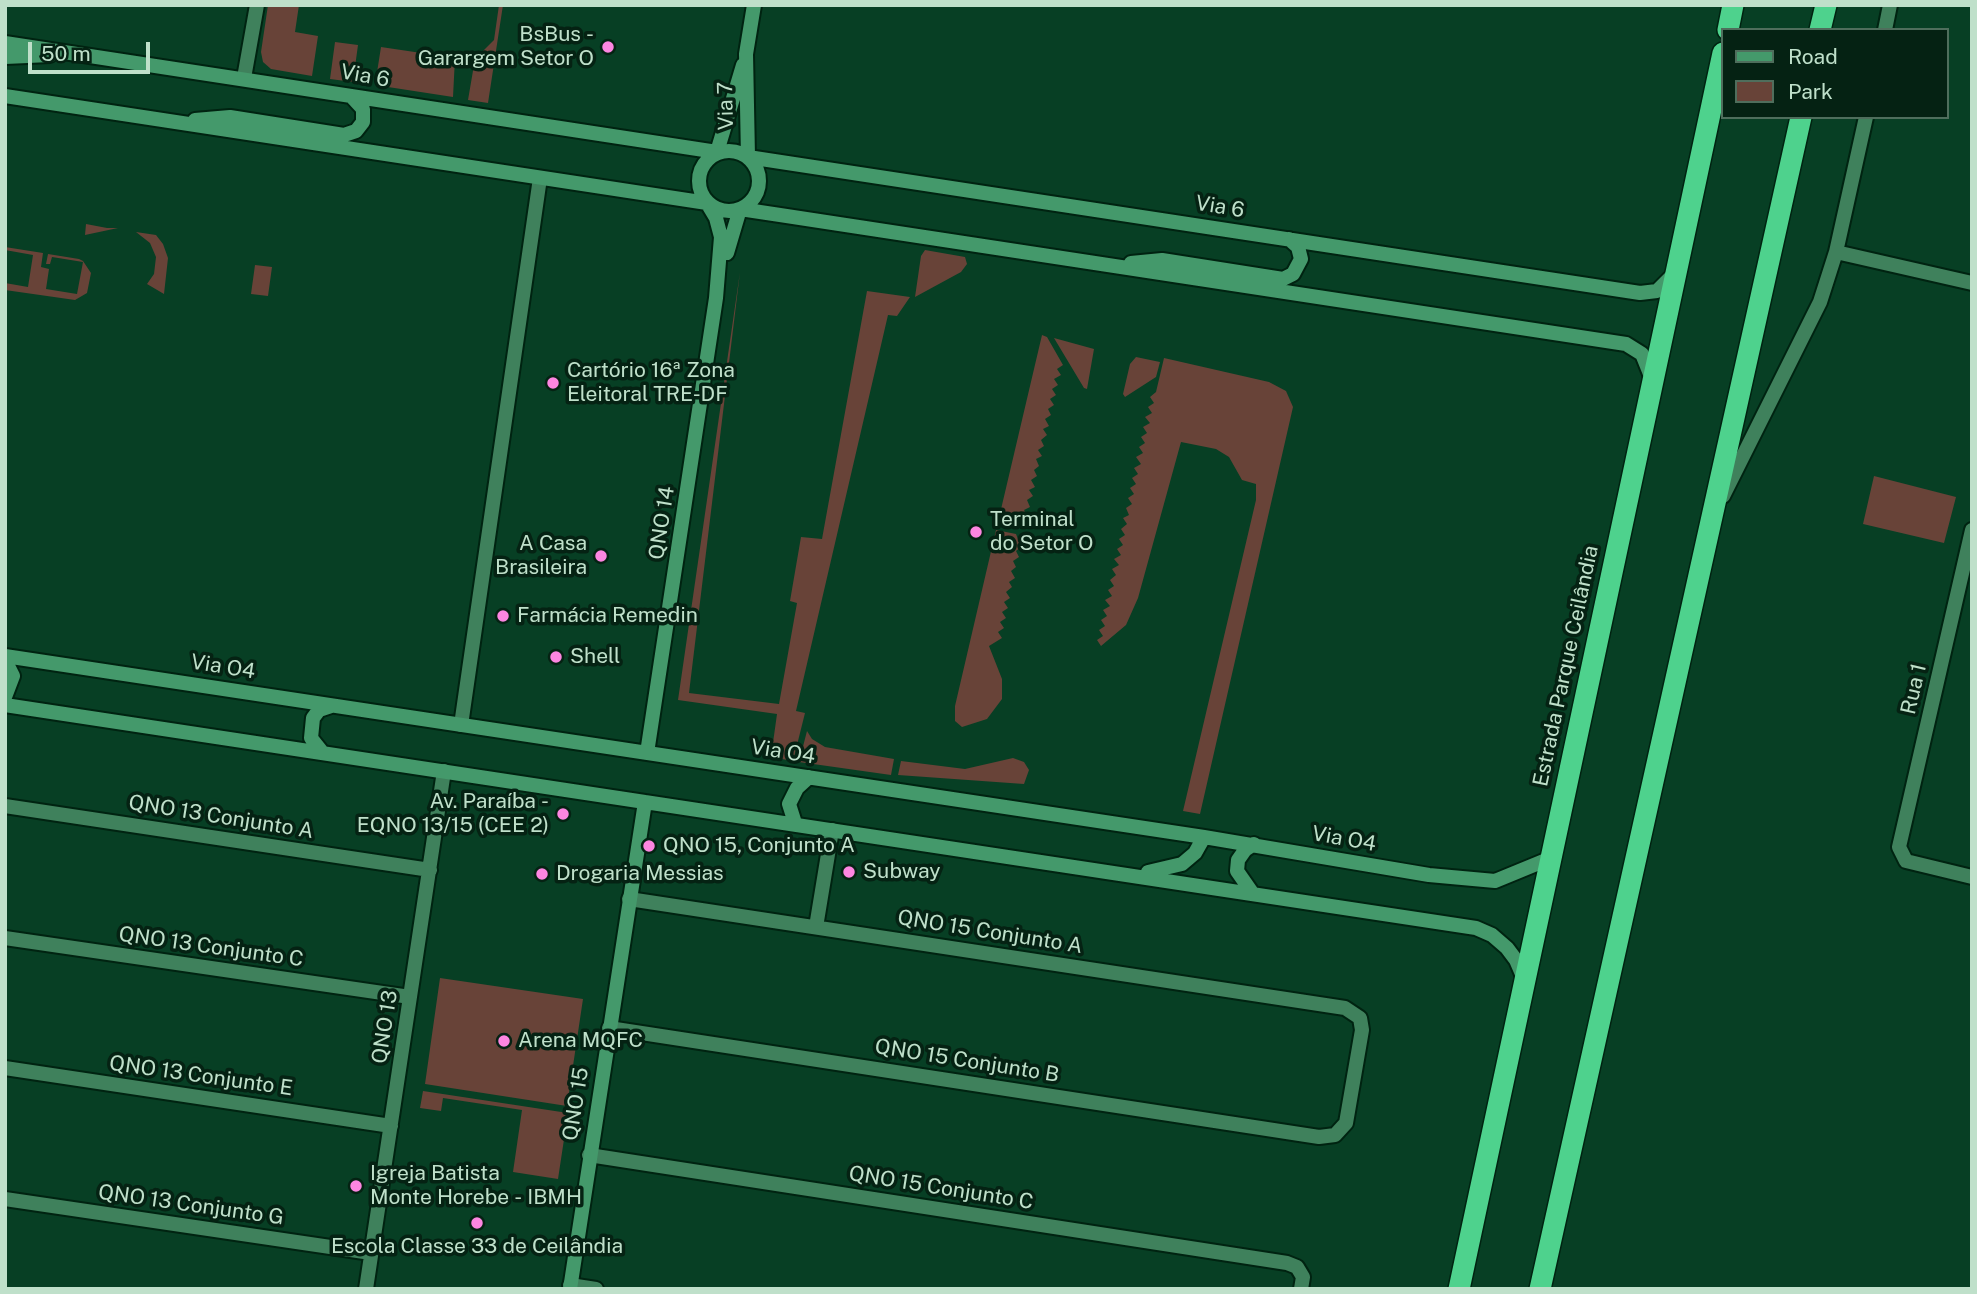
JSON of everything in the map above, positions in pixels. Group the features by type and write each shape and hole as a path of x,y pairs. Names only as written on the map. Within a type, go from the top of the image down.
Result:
{"highway":[{"path":"1728,28 1733,5"},
{"path":"1821,28 1826,5"},
{"name":"Estrada Parque Ceilândia","path":"1459,1289 1722,58"},
{"path":"1540,1289 1801,119"}],"main road":[{"name":"Via 7","path":"748,157 747,54 754,5"},
{"name":"Via 6","path":"5,43 717,152"},
{"path":"5,57 72,53"},
{"name":"Via 7","path":"717,152 747,54"},
{"path":"5,96 708,204 729,212 740,209 1626,344 1642,354 1653,382"},
{"path":"169,122 230,117 344,135 356,131 363,122 363,109 351,96"},
{"path":"708,204 699,187 699,174 705,162 717,152 728,150 748,157 755,165 759,186 755,196 740,209"},
{"name":"Via 6","path":"748,157 1640,293 1657,291 1678,271"},
{"name":"QNO 14","path":"647,753 716,298 721,237 716,218 708,204"},
{"name":"QNO 14","path":"716,298 732,228 740,209"},
{"path":"1106,264 1162,260 1283,279 1293,274 1301,259 1298,247 1289,239"},
{"path":"5,658 13,676 5,697"},
{"name":"Via O4","path":"5,658 1204,836 1429,875 1495,881 1551,859"},
{"path":"5,705 1476,928 1492,935 1507,948 1516,960 1525,981"},
{"path":"323,753 311,737 313,718 318,710 332,705"},
{"path":"795,823 789,804 797,788 809,777"},
{"name":"QNO 15","path":"570,1287 634,858 645,802"},
{"path":"1129,875 1165,870 1182,864 1195,853 1204,836"},
{"path":"1253,894 1237,871 1238,860 1245,850 1254,844"}],"street":[{"path":"244,78 257,5"},
{"path":"1885,28 1890,5"},
{"path":"1713,516 1820,302 1836,252 1866,119"},
{"path":"461,725 540,178"},
{"path":"1836,252 1972,283"},
{"name":"Rua 1","path":"1972,530 1899,847 1902,857 1972,877"},
{"name":"QNO 13","path":"366,1289 444,771"},
{"name":"QNO 13 Conjunto A","path":"5,806 430,870"},
{"path":"816,927 832,830"},
{"name":"QNO 15 Conjunto A","path":"629,899 1345,1007 1360,1018 1362,1030 1346,1123 1335,1135 1319,1137"},
{"name":"QNO 13 Conjunto C","path":"5,938 411,997"},
{"name":"QNO 15 Conjunto B","path":"609,1028 1319,1137"},
{"name":"QNO 13 Conjunto E","path":"5,1068 391,1125"},
{"name":"QNO 15 Conjunto C","path":"589,1155 1287,1263 1297,1268 1303,1277 1301,1289"},
{"name":"QNO 13 Conjunto G","path":"5,1199 371,1253"},
{"path":"570,1287 596,1289"}],"green space":[{"path":"268,5 299,5 295,32 318,36 312,76 271,69 263,62 261,52"},
{"path":"499,5 503,5 488,103 468,100 475,59 494,40"},
{"path":"335,42 358,45 355,67 364,69 361,83 330,79"},
{"path":"381,47 455,58 453,97 375,85"},
{"path":"86,224 107,228 118,228 85,235"},
{"path":"136,232 156,235 163,244 168,258 164,294 147,284 154,274 156,257 150,243"},
{"path":"5,247 43,253 41,267 49,269 46,289 77,294 83,262 52,257 50,264 46,264 48,254 83,261 91,273 87,293 75,300 5,290 5,283 28,287 33,255 5,250"},
{"path":"925,250 965,257 967,264 961,272 915,297 921,256"},
{"path":"255,265 272,267 268,296 251,294"},
{"path":"740,272 689,693 779,704 797,603 790,601 801,537 822,539 867,291 910,297 897,316 888,315 796,711 805,713 793,761 771,757 777,714 678,700"},
{"path":"1042,335 1047,337 1063,365 1057,369 1061,375 1054,379 1058,385 1052,389 1056,395 1050,399 1054,405 1048,409 1051,415 1045,419 1049,426 1043,429 1047,435 1041,440 1044,446 1038,450 1042,456 1036,459 1039,466 1034,470 1037,476 1031,480 1035,487 1029,490 1033,496 1027,500 1030,507 1024,510 1028,517 1017,526 998,522"},
{"path":"1054,338 1094,349 1087,389 1084,388"},
{"path":"1136,357 1160,362 1156,377 1125,397 1123,394 1130,364"},
{"path":"1164,358 1269,382 1286,391 1293,407 1200,814 1183,811 1256,500 1256,484 1242,480 1229,457 1216,449 1181,442 1138,598 1126,625 1101,646 1097,640 1103,636 1099,630 1105,626 1101,620 1107,616 1103,610 1110,606 1105,600 1112,596 1108,590 1114,586 1110,580 1116,575 1112,569 1119,565 1114,559 1121,555 1117,549 1123,545 1119,539 1125,535 1121,529 1127,524 1123,518 1129,515 1126,508 1132,504 1128,498 1134,494 1130,488 1136,484 1132,478 1138,474 1134,468 1141,464 1136,457 1143,453 1139,447 1145,443 1141,437 1147,433 1143,427 1150,423 1145,417 1152,413 1148,407 1154,403 1150,397 1156,392"},
{"path":"1874,476 1956,497 1944,543 1863,524"},
{"path":"996,530 1016,534 1021,547 1016,551 1019,557 1013,561 1016,567 1011,571 1015,578 1009,582 1012,587 1006,592 1010,598 1004,602 1008,608 1002,612 1006,618 1000,622 1004,628 998,632 1002,638 989,646 1002,679 1002,699 987,719 962,727 955,721 955,706"},
{"path":"807,731 812,739 825,747 894,759 891,775 799,762"},
{"path":"1013,758 1024,762 1029,770 1024,784 898,775 901,761 965,769"},
{"name":"Arena MQFC","path":"440,978 583,999 567,1106 425,1084"},
{"path":"423,1091 568,1113 558,1179 513,1172 522,1110 443,1098 441,1111 420,1108"}],"place":[{"name":"BsBus - Garargem Setor O","path":"608,47"},
{"name":"Cartório 16ª Zona Eleitoral TRE-DF","path":"553,383"},
{"name":"Terminal do Setor O","path":"976,532"},
{"name":"A Casa Brasileira","path":"601,556"},
{"name":"Farmácia Remedin","path":"503,616"},
{"name":"Shell","path":"556,657"},
{"name":"Av. Paraíba - EQNO 13/15 (CEE 2)","path":"563,814"},
{"name":"QNO 15, Conjunto A","path":"649,846"},
{"name":"Subway","path":"849,872"},
{"name":"Drogaria Messias","path":"542,874"},
{"name":"Arena MQFC","path":"504,1041"},
{"name":"Igreja Batista Monte Horebe - IBMH","path":"356,1186"},
{"name":"Escola Classe 33 de Ceilândia","path":"477,1223"}]}
